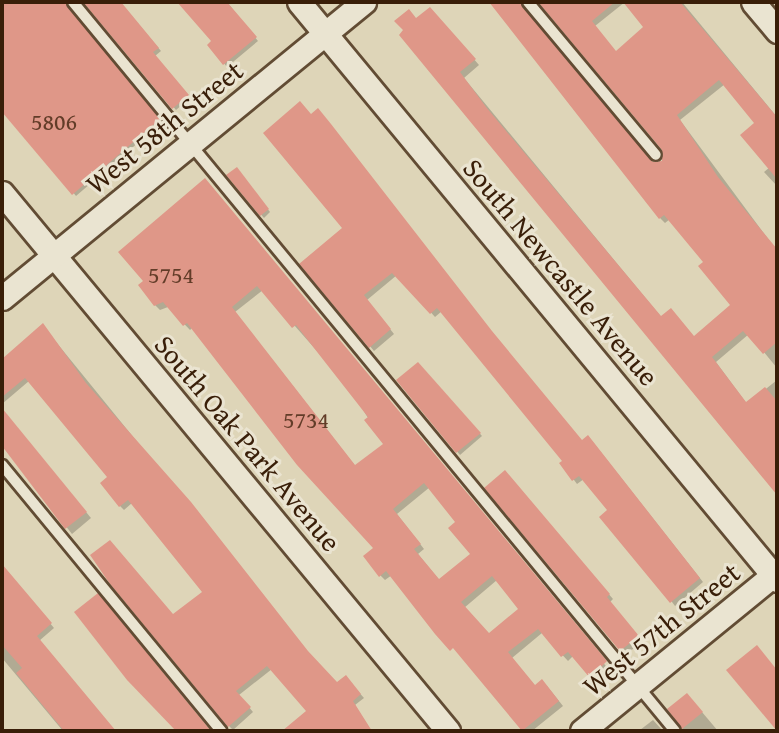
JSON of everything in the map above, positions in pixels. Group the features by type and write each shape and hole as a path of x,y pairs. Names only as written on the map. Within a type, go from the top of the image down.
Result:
{"street":[{"name":"South Newcastle Avenue","path":"299,2 776,576"},
{"name":"West 58th Street","path":"2,298 364,2"},
{"path":"753,2 777,31"},
{"name":"South Oak Park Avenue","path":"2,193 448,731"},
{"name":"West 57th Street","path":"582,731 776,576"}],"lane":[{"path":"73,2 675,731"},
{"path":"528,2 656,155"},
{"path":"2,465 221,731"}],"building":[{"path":"2,2 65,2 160,119 72,195 2,112"},
{"path":"83,2 121,2 159,48 153,52 189,95 172,109"},
{"path":"177,2 227,2 257,37 223,65 207,45 211,41"},
{"path":"489,2 520,2 653,162 662,161 662,150 538,2 615,2 592,21 616,51 643,27 623,2 680,2 777,117 777,179 740,135 754,123 719,80 677,115 718,177 777,249 777,342 763,354 743,331 712,357 746,402 765,387 777,401 777,495 399,35 403,30 394,21 409,9 416,18 430,7 476,59 460,72 486,107 661,316 671,308 694,336 730,305 698,266 703,262 664,215 659,219"},
{"path":"300,101 311,114 318,108 492,331 582,440 588,435 700,578 670,603 599,517 607,510 579,476 572,481 559,463 562,461 437,308 430,314 392,273 364,295 391,329 369,348 299,264 342,228 263,133"},
{"path":"237,167 269,209 260,216 226,175"},
{"path":"205,178 607,661 590,678 568,652 561,657 538,629 508,652 535,685 542,679 559,701 522,731 453,648 450,651 435,634 386,571 379,577 363,556 373,548 297,465 187,323 183,326 163,302 154,306 138,285 143,281 118,252","holes":["257,286 292,328 296,325 368,417 364,420 383,444 355,465 232,307","424,483 455,522 448,528 470,554 439,579 414,549 421,544 393,509","492,576 518,609 489,633 461,602"]},
{"path":"43,323 86,383 191,502 308,651 337,682 346,675 361,694 353,701 372,731 282,731 306,711 267,666 236,691 251,707 228,727 110,584 90,555 110,540 173,614 202,592 128,500 119,507 100,483 107,477 25,378 2,397 2,359"},
{"path":"418,362 481,433 456,453 396,380"},
{"path":"2,408 87,512 65,529 2,446"},
{"path":"505,470 610,594 607,597 639,636 620,651 484,488"},
{"path":"2,564 52,623 37,636 116,731 64,731 16,673 22,668 2,645"},
{"path":"98,593 211,731 176,731 127,680 74,612"},
{"path":"757,645 777,670 777,731 726,670"},
{"path":"687,693 703,712 682,729 667,709"}]}
